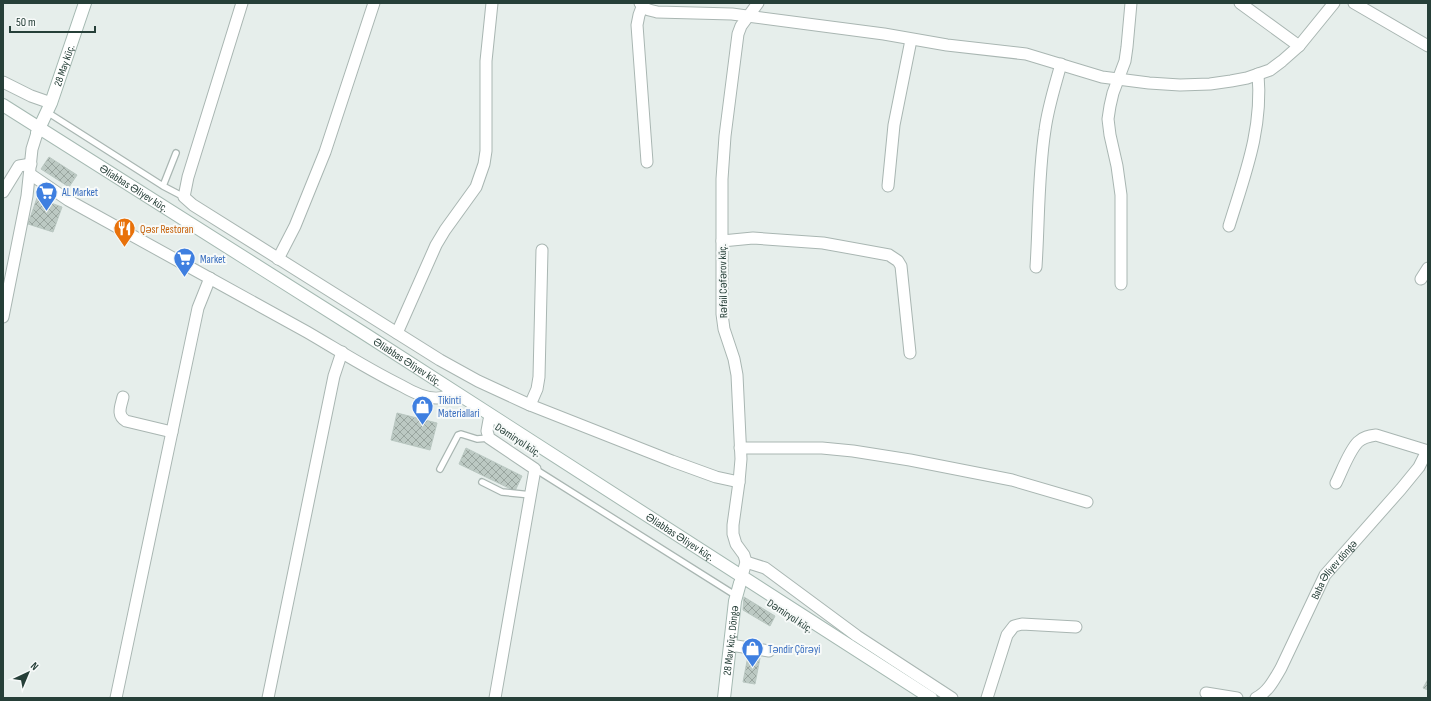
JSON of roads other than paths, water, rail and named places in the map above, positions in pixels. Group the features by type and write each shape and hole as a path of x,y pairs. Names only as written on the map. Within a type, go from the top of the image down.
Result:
{"main road":[{"name":"28 May küç.","path":"38,130 49,108 85,3"},
{"name":"Əliabbas Əliyev küç.","path":"3,105 38,130 741,580 931,698"},
{"path":"3,112 38,130"},
{"name":"Dəmiryol küç.","path":"38,130 448,395 741,580 917,698"},
{"name":"28 May küç. Döngə","path":"724,698 735,595 741,580"}],"street":[{"path":"242,3 188,177 184,197 193,205 278,259 440,360 478,381 530,405 698,471 716,477 740,482"},
{"path":"278,259 297,220 325,152 374,3"},
{"path":"397,333 436,245 476,187 484,164 486,151 486,61 492,3"},
{"name":"Rəfail Cəfərov küç.","path":"746,562 744,555 736,544 733,534 733,525 740,482 740,448 737,375 734,359 724,329 722,314 722,179 727,121 738,34 741,26 758,3"},
{"path":"1121,284 1121,195 1108,119 1111,99 1125,61 1128,48 1131,3"},
{"path":"1240,3 1298,46"},
{"path":"647,162 637,25 641,5 648,10 657,12 716,13 748,16 884,34 911,40 947,45 1026,54 1102,77 1118,80 1149,84 1210,84 1231,81 1270,70 1298,46 1334,3"},
{"path":"1354,3 1428,46"},
{"path":"888,186 894,125 911,40"},
{"path":"1036,267 1045,129 1061,64"},
{"path":"1229,226 1255,140 1259,110 1258,74"},
{"path":"3,82 31,96 49,108"},
{"path":"3,317 27,196 32,149 38,130"},
{"path":"3,192 19,166 31,169 68,200 210,278 402,387 436,398 448,395"},
{"path":"722,241 753,238 823,243 865,250 894,257 901,266 910,353"},
{"path":"530,405 537,389 539,377 542,250"},
{"path":"1422,279 1428,268"},
{"path":"116,698 198,308 210,278"},
{"path":"268,698 334,376 342,352"},
{"path":"123,397 119,414 126,421 172,432"},
{"path":"489,420 487,431 489,438 535,469 495,698"},
{"name":"Baba Əliyev döngə","path":"1256,698 1263,694 1281,668 1325,575 1405,484 1419,467 1428,451 1376,435 1367,436 1359,441 1352,450 1336,483"},
{"path":"740,448 822,448 853,451 910,460 1012,480 1086,502"},
{"path":"741,580 746,562 765,568 857,636 952,698"},
{"path":"987,698 1006,635 1014,626 1022,624 1076,627"},
{"path":"730,645 769,650"},
{"path":"1206,693 1237,698"}],"lane":[{"path":"49,108 163,186 184,197"},
{"path":"163,186 176,153"},
{"path":"420,416 426,396"},
{"path":"440,469 458,435 461,434 477,439 489,438"},
{"path":"535,469 735,595"},
{"path":"482,482 502,492 531,495"}],"place":[{"name":"AL Market","path":"47,212"},
{"name":"Qəsr Restoran","path":"124,248"},
{"name":"Market","path":"185,278"},
{"name":"Tikinti Materiallari","path":"422,426"},
{"name":"Təndir Çörəyi","path":"752,668"}]}
